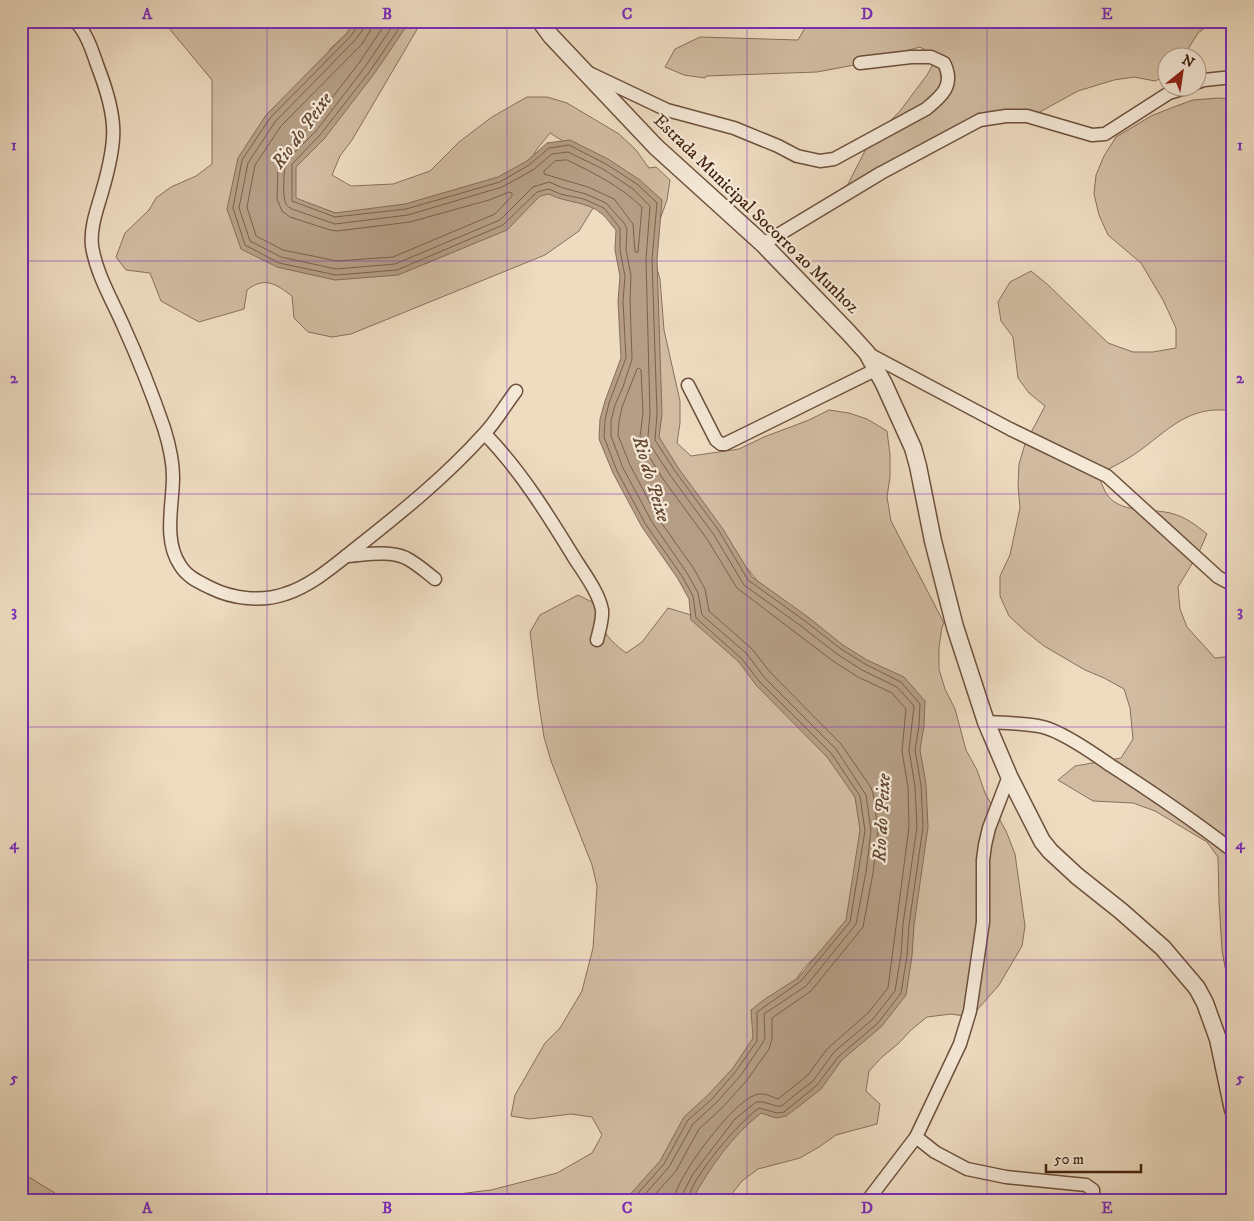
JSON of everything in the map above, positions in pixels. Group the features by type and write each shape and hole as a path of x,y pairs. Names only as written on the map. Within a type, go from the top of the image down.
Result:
{"street":[{"path":"75,21 80,26 90,45 104,83 111,106 114,127 113,148 93,222 93,248 98,267 147,380 172,457 173,478 170,529 177,562 184,572 196,581 218,592 259,599 282,595 296,590 318,577 415,501 485,434 516,391"},
{"name":"Estrada Municipal Socorro ao Munhoz","path":"540,21 551,36 656,147 763,244 867,353 884,384 913,448 933,541 955,627 986,722 1009,776 1042,841 1050,851 1163,948 1197,988 1205,1003 1218,1040 1233,1110"},
{"path":"587,72 667,110 734,128 797,156 820,161 834,158 926,109 938,99 950,78 944,63 931,58 911,57 860,64"},
{"path":"1206,80 1233,78"},
{"path":"763,244 881,173 980,120 1006,116 1027,116 1092,136 1104,134 1161,98"},
{"path":"867,353 1010,429 1106,476 1218,577 1233,585"},
{"path":"688,385 716,440 721,444 726,444 876,370"},
{"path":"485,434 524,480 591,584 602,610 597,640"},
{"path":"346,556 384,554 401,556 414,562 435,579"},
{"path":"986,722 1045,728 1069,739 1150,790 1233,851"},
{"path":"868,1200 916,1137 960,1044 970,1011 983,922 983,860 985,845 989,828 1009,776"},
{"path":"916,1137 935,1152 967,1169 1006,1177 1086,1186 1093,1190 1093,1200"}],"shaded area":[{"path":"163,21 355,21 347,33 330,49 259,233 548,180 600,197 579,231 545,255 351,334 332,337 308,332 294,318 292,296 270,283 259,283 247,290 244,309 199,322 161,301 150,273 126,270 116,257 125,233 149,210 156,198 171,187 196,176 212,164 212,80"},
{"path":"387,21 422,21 352,140 340,156 332,175 351,186 393,184 430,171 459,142 492,117 527,97 547,97 567,103 619,134 636,150 649,168 656,167 670,180 667,200 654,236 654,258 660,279 664,330 680,401 680,423 677,443 691,456 739,449 829,410 849,413 867,419 887,431 890,477 887,497 891,521 944,623 939,647 939,669 945,689 955,709 966,750 977,770 985,793 1006,831 1015,854 1025,926 1022,946 999,985 971,1017 951,1014 927,1017 869,1071 866,1091 880,1104 877,1124 836,1135 800,1158 758,1169 742,1181 727,1200 669,1200 895,863 773,601 748,569 676,504 664,488 631,253 584,154 550,133 537,149 527,167 372,225 294,199 280,167"},
{"path":"809,21 1214,21 1198,33 1189,48 1156,48 1155,81 1134,77 1114,80 1078,91 1027,119 1007,113 936,148 847,186 870,141 900,111 927,75 937,57 920,47 860,64 817,72 706,76 705,78 684,75 665,67 675,49 700,37 798,40"},
{"path":"1214,21 1233,21 1233,23"},
{"path":"1233,99 1233,411 1217,410 1191,415 1169,428 1130,457 1098,475 1106,493 1119,504 1135,509 1175,514 1190,521 1207,534 1199,552 1178,587 1180,609 1187,627 1215,658 1233,656 1233,1012 1222,950 1218,857 1207,842 1155,811 1133,803 1093,801 1058,780 1075,766 1121,758 1133,739 1130,708 1124,689 1085,670 1044,646 1009,616 1000,596 1000,576 1010,555 1020,508 1019,464 1025,444 1045,406 1029,393 1018,378 1013,337 1001,321 998,302 1010,282 1031,271 1108,343 1133,352 1153,352 1176,348 1176,328 1163,300 1141,263 1108,235 1099,215 1094,194 1096,175 1104,156 1116,137 1151,116 1171,108 1193,100"},
{"path":"578,595 594,603 604,631 626,653 642,642 668,608 688,614 727,631 843,743 872,872 835,944 818,954 803,969 737,1071 630,1200 436,1200 450,1195 491,1190 557,1173 592,1153 602,1135 592,1117 571,1114 530,1119 511,1116 515,1095 545,1043 560,1028 582,991 593,948 597,886 592,865 551,761 544,737 530,632 540,615"},
{"path":"21,1172 66,1200 21,1200"}],"water":[{"name":"Rio do Peixe","path":"355,21 410,21 374,74 324,139 296,167 296,198 335,213 405,204 498,177 527,161 547,143 570,140 608,159 640,180 662,200 657,260 662,414 659,437 679,469 723,529 752,577 843,645 867,660 904,677 925,701 924,726 920,750 926,784 928,827 906,995 882,1026 842,1060 821,1089 786,1116 776,1118 761,1113 750,1122 722,1153 692,1200 625,1200 660,1161 684,1117 733,1068 753,1038 751,1010 798,978 846,920 860,830 855,797 827,757 756,685 739,662 691,620 689,599 678,579 642,527 613,473 599,439 600,419 621,358 618,301 620,276 615,250 616,230 604,216 583,204 549,194 540,196 507,230 398,275 335,280 277,267 241,249 227,209 238,158 266,115 347,33"}]}
